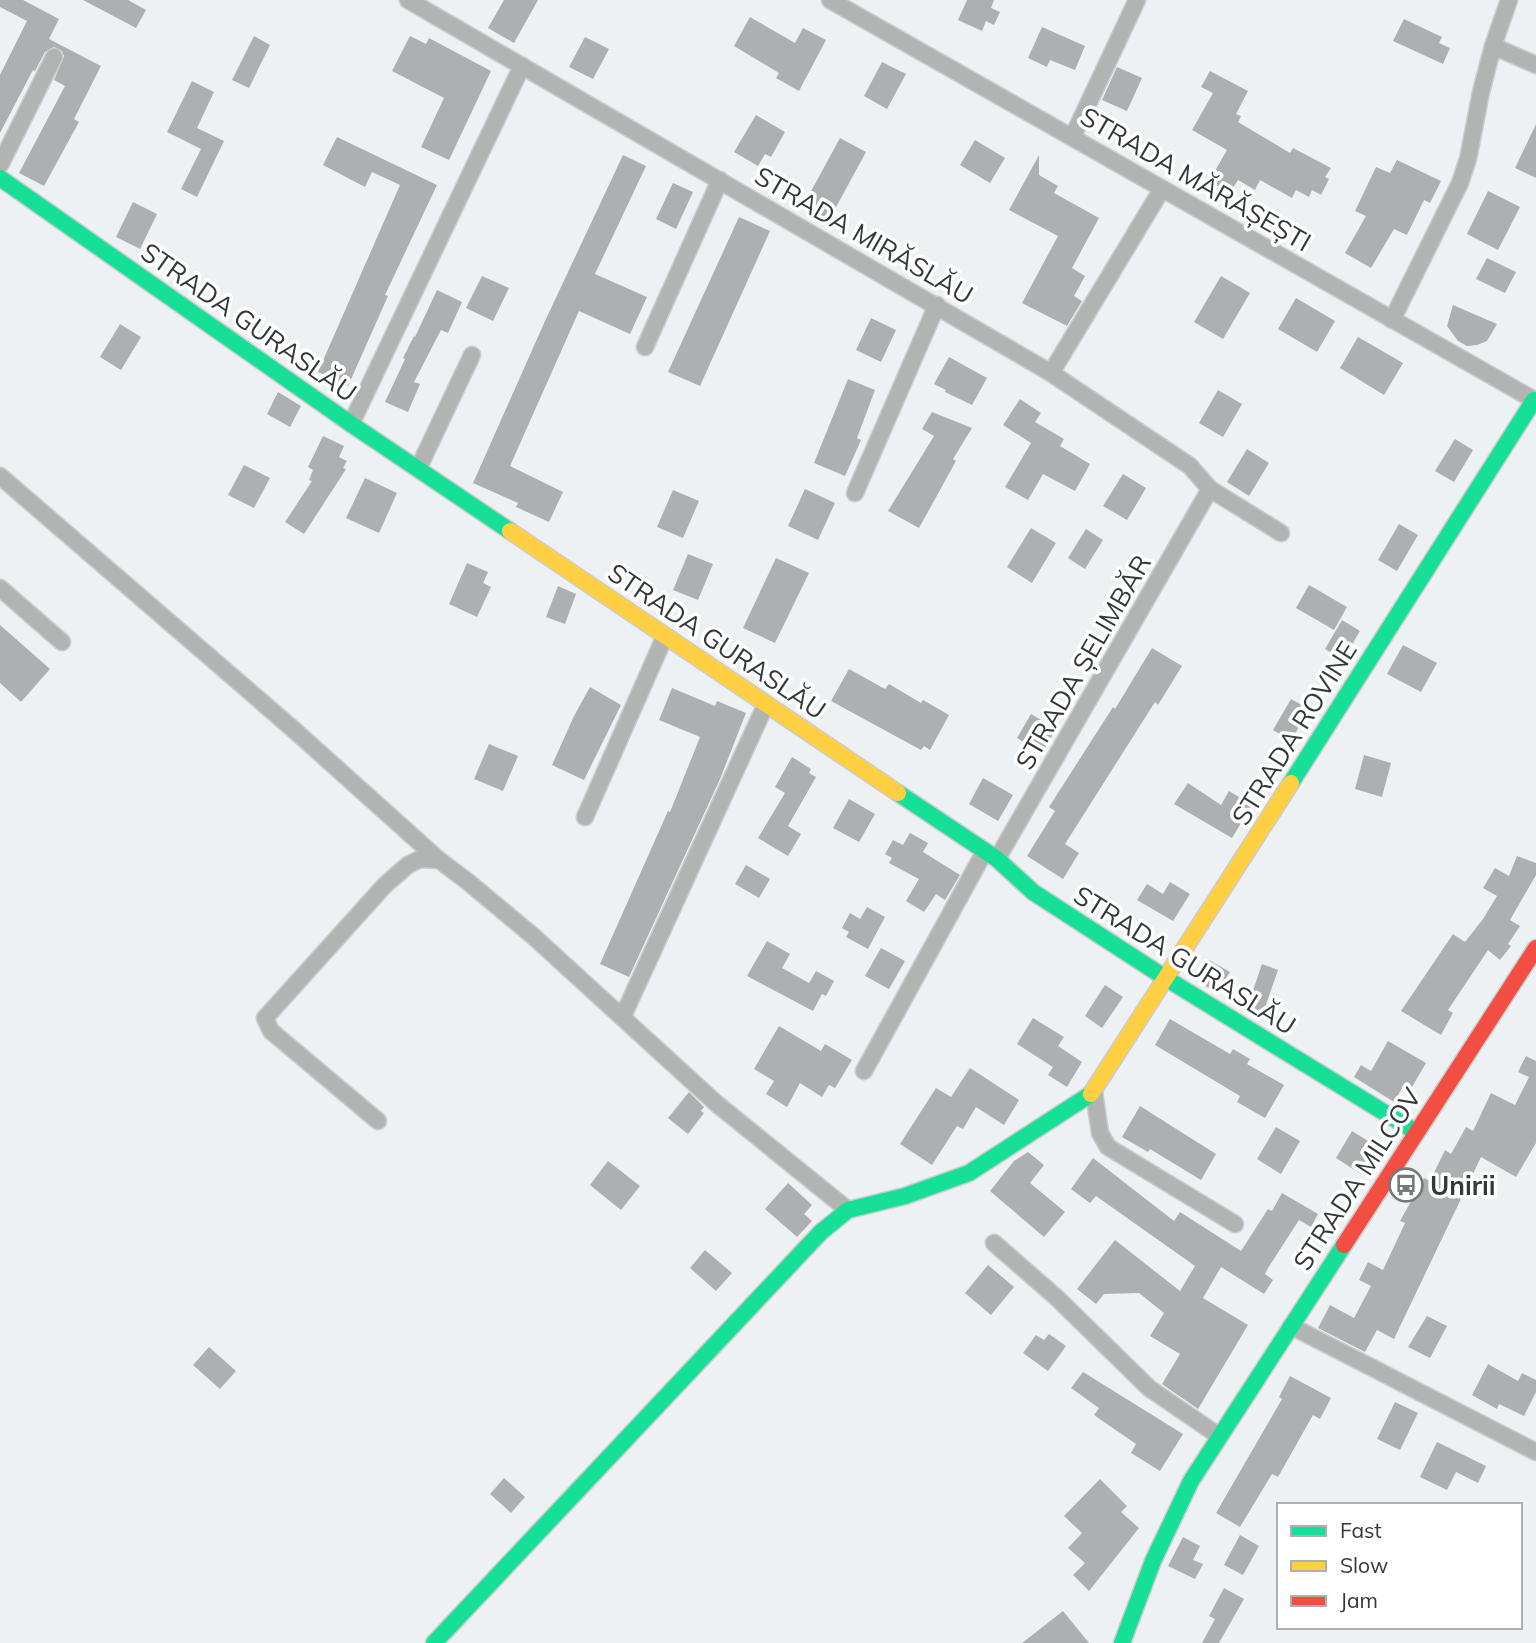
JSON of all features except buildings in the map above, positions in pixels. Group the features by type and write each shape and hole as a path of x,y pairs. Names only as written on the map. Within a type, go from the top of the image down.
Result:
{"street":[{"name":"STRADA MIRĂSLĂU","path":"408,0 1051,373 1190,466 1210,489 1281,533"},
{"name":"STRADA MĂRĂȘEȘTI","path":"830,0 1535,401"},
{"path":"1073,136 1137,0"},
{"path":"1392,320 1460,183 1468,159 1480,92 1509,0"},
{"path":"1493,46 1536,65"},
{"path":"0,165 54,57"},
{"path":"351,424 522,66"},
{"name":"STRADA GURASLĂU","path":"0,178 351,424 991,855 1033,892 1167,979 1416,1132"},
{"path":"645,347 720,180"},
{"path":"1051,373 1162,189"},
{"path":"855,493 937,305"},
{"path":"418,469 472,355"},
{"name":"STRADA ROVINE","path":"1094,1092 1535,401"},
{"path":"0,476 293,729 439,860 497,906 623,1016 716,1104 848,1210"},
{"name":"STRADA ȘELIMBĂR","path":"864,1071 1210,489"},
{"path":"0,588 62,642"},
{"path":"585,817 665,636"},
{"path":"623,1016 766,704"},
{"path":"378,1121 271,1031 265,1018 385,885 414,862 439,860"},
{"name":"STRADA MILCOV","path":"1122,1643 1146,1574 1168,1523 1219,1436 1536,948"},
{"path":"433,1643 786,1268 848,1210 905,1196 969,1173 1094,1092 1100,1133 1108,1147 1234,1224"},
{"path":"994,1243 1057,1298 1149,1388 1219,1436"},
{"path":"1292,1326 1536,1452"}],"traffic: fast":[{"path":"0,178 351,424 510,531"},
{"path":"1291,783 1534,400"},
{"path":"898,793 997,859 1033,892 1167,979 1416,1132"},
{"path":"434,1643 821,1232 848,1210 905,1196 969,1173 1091,1094"},
{"path":"1122,1643 1153,1561 1191,1481 1344,1245"}],"traffic: slow":[{"path":"510,531 898,793"},
{"path":"1091,1094 1291,783"}],"traffic: jam":[{"path":"1344,1245 1536,948"}],"place":[{"name":"Unirii","path":"1406,1185"}]}
